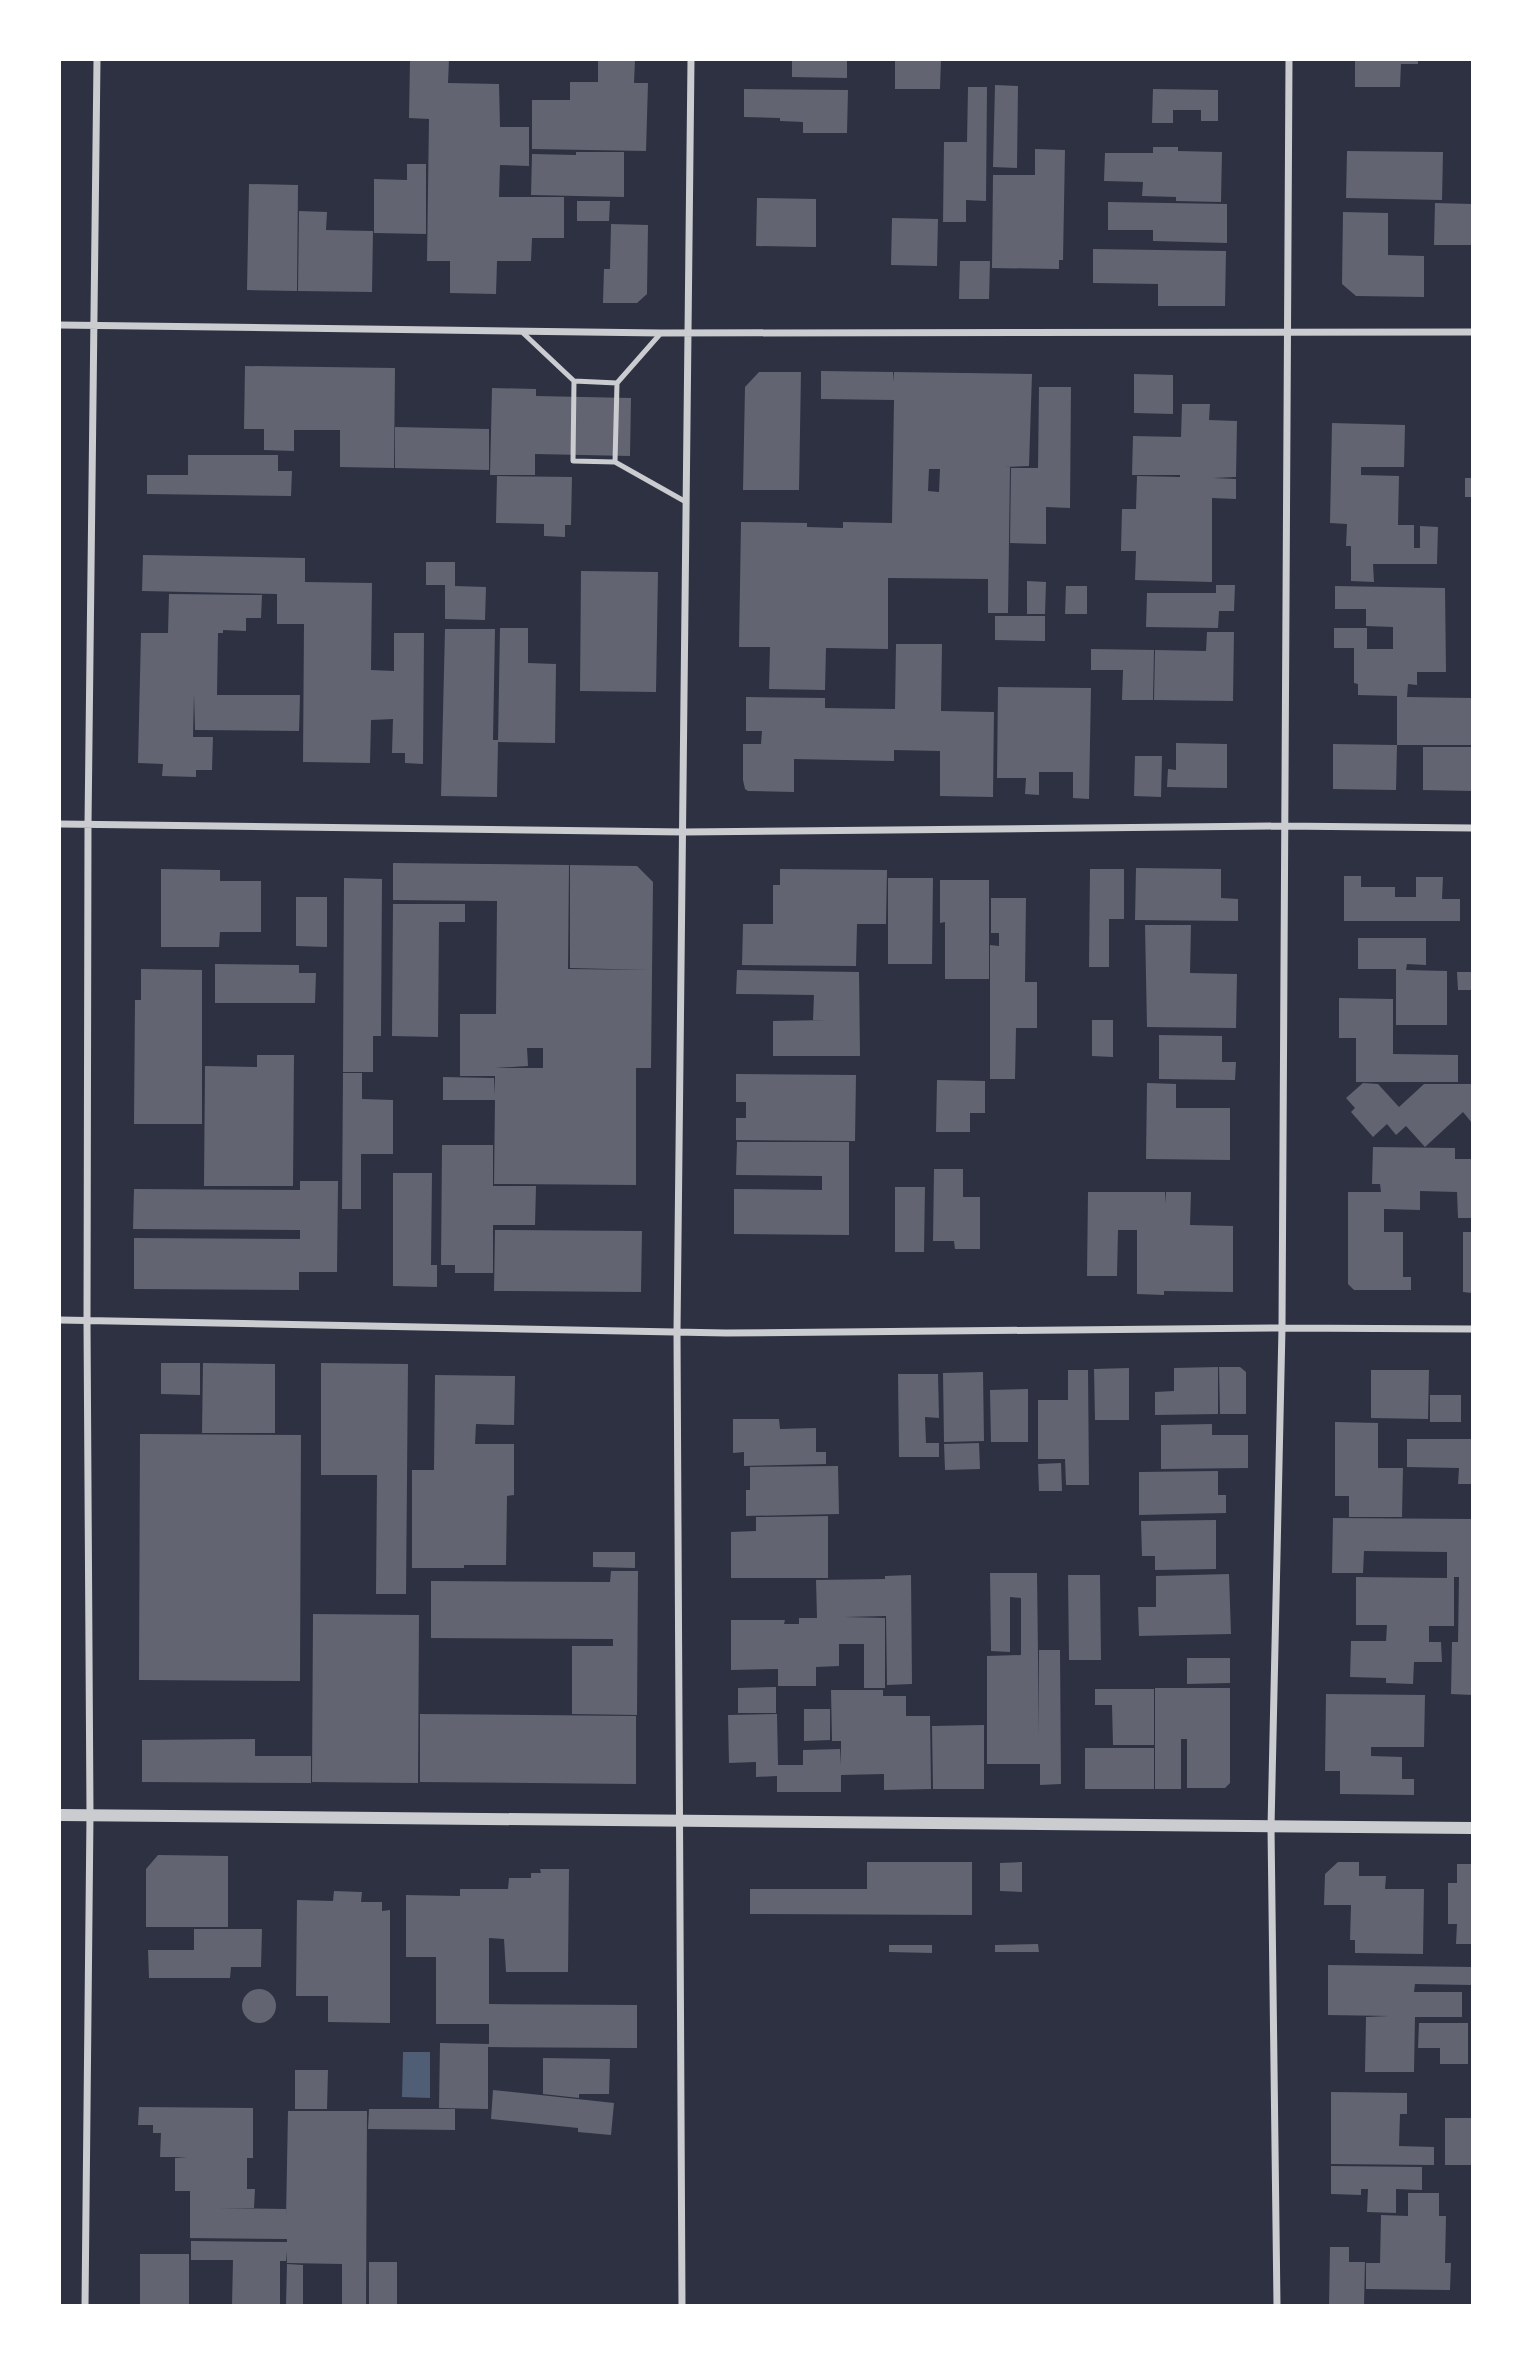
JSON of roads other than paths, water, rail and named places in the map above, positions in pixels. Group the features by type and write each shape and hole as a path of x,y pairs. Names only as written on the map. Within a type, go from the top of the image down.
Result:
{"street":[{"path":"85,2305 90,1815 88,825 97,60"},
{"path":"682,2305 677,1332 691,60"},
{"path":"1277,2305 1271,1827 1282,1328 1289,60"},
{"path":"60,325 661,333 1472,332"},
{"path":"60,824 684,832 1283,826 1472,828"},
{"path":"60,1320 677,1332 1472,1329"},
{"path":"60,1815 1472,1828"}],"lane":[{"path":"522,332 574,381 617,383"},
{"path":"615,462 617,383 661,333"},
{"path":"574,381 573,461 615,462 687,502"}],"water":[{"path":"403,2052 430,2052 430,2098 402,2097"}]}
